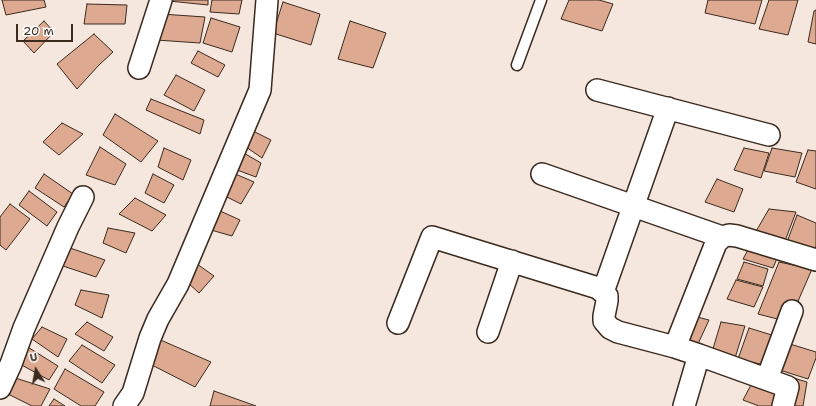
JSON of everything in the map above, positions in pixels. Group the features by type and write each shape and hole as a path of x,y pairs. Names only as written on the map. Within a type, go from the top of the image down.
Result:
{"street":[{"path":"138,68 161,0"},
{"path":"124,406 133,393 150,338 158,319 178,284 207,219 260,90 267,0"},
{"path":"597,90 769,135"},
{"path":"603,292 668,108"},
{"path":"542,174 722,237"},
{"path":"0,388 11,364 27,320 83,196"},
{"path":"675,347 716,243 722,237 729,235 737,236 816,260"},
{"path":"398,322 432,237 598,288 603,292 607,301 604,321 610,328 618,332 675,347 788,387 783,406"},
{"path":"488,332 512,261"},
{"path":"766,379 792,311"},
{"path":"684,406 699,355"}],"lane":[{"path":"517,65 541,0"}],"building":[{"path":"2,0 44,0 46,7 6,15"},
{"path":"208,0 208,5 169,1"},
{"path":"212,0 242,0 239,14 210,12"},
{"path":"569,0 599,0 613,4 602,31 561,19"},
{"path":"708,0 762,0 755,24 705,13"},
{"path":"769,0 798,0 788,35 759,29"},
{"path":"283,2 320,14 311,45 273,33"},
{"path":"87,4 127,5 125,24 84,24"},
{"path":"816,10 816,44 808,42 814,11"},
{"path":"161,14 205,17 200,43 156,40"},
{"path":"211,18 240,27 232,52 203,43"},
{"path":"44,21 54,32 34,53 23,41"},
{"path":"350,21 386,33 373,68 338,59"},
{"path":"94,34 113,52 77,89 57,64"},
{"path":"198,51 225,65 218,77 191,63"},
{"path":"176,75 205,90 194,111 164,95"},
{"path":"151,99 204,120 200,134 146,110"},
{"path":"115,114 158,141 141,162 103,135"},
{"path":"62,123 83,134 59,155 43,142"},
{"path":"251,130 271,140 262,158 246,147"},
{"path":"100,147 126,164 115,185 86,175"},
{"path":"164,148 191,160 183,180 158,167"},
{"path":"744,148 769,153 761,178 734,170"},
{"path":"772,148 802,153 795,177 764,171"},
{"path":"808,150 816,151 816,189 796,182"},
{"path":"242,152 261,163 256,177 237,170"},
{"path":"233,173 254,182 241,204 225,196"},
{"path":"44,174 73,194 64,207 35,188"},
{"path":"153,174 174,185 164,203 145,193"},
{"path":"717,179 743,189 734,212 705,202"},
{"path":"29,191 57,212 47,226 19,205"},
{"path":"135,198 166,215 152,231 119,214"},
{"path":"10,204 30,219 6,250 0,245 0,217"},
{"path":"769,209 796,212 785,241 755,233"},
{"path":"218,210 240,220 232,236 211,230"},
{"path":"797,215 816,223 816,246 810,260 783,253"},
{"path":"108,228 135,233 126,253 103,243"},
{"path":"755,237 783,244 773,268 743,259"},
{"path":"70,248 105,260 96,277 60,265"},
{"path":"744,262 768,269 763,286 737,279"},
{"path":"779,262 812,269 789,322 758,314"},
{"path":"197,264 214,276 199,293 187,282"},
{"path":"736,280 763,287 754,307 727,299"},
{"path":"81,290 109,295 102,318 75,305"},
{"path":"685,314 709,320 697,346 677,339"},
{"path":"87,322 113,337 104,351 75,334"},
{"path":"721,322 745,326 735,358 712,352"},
{"path":"42,327 67,339 58,357 32,339"},
{"path":"749,328 775,336 765,365 738,359"},
{"path":"156,338 211,362 195,387 146,362"},
{"path":"777,340 816,352 816,358 808,379 767,366"},
{"path":"82,345 115,365 102,383 69,361"},
{"path":"26,346 58,366 49,380 18,363"},
{"path":"760,368 807,382 803,406 759,406 743,400"},
{"path":"65,369 104,392 95,406 81,406 54,389"},
{"path":"9,376 50,389 41,406 32,406 2,391"},
{"path":"214,391 256,406 210,406"},
{"path":"54,399 65,406 49,406"}]}
